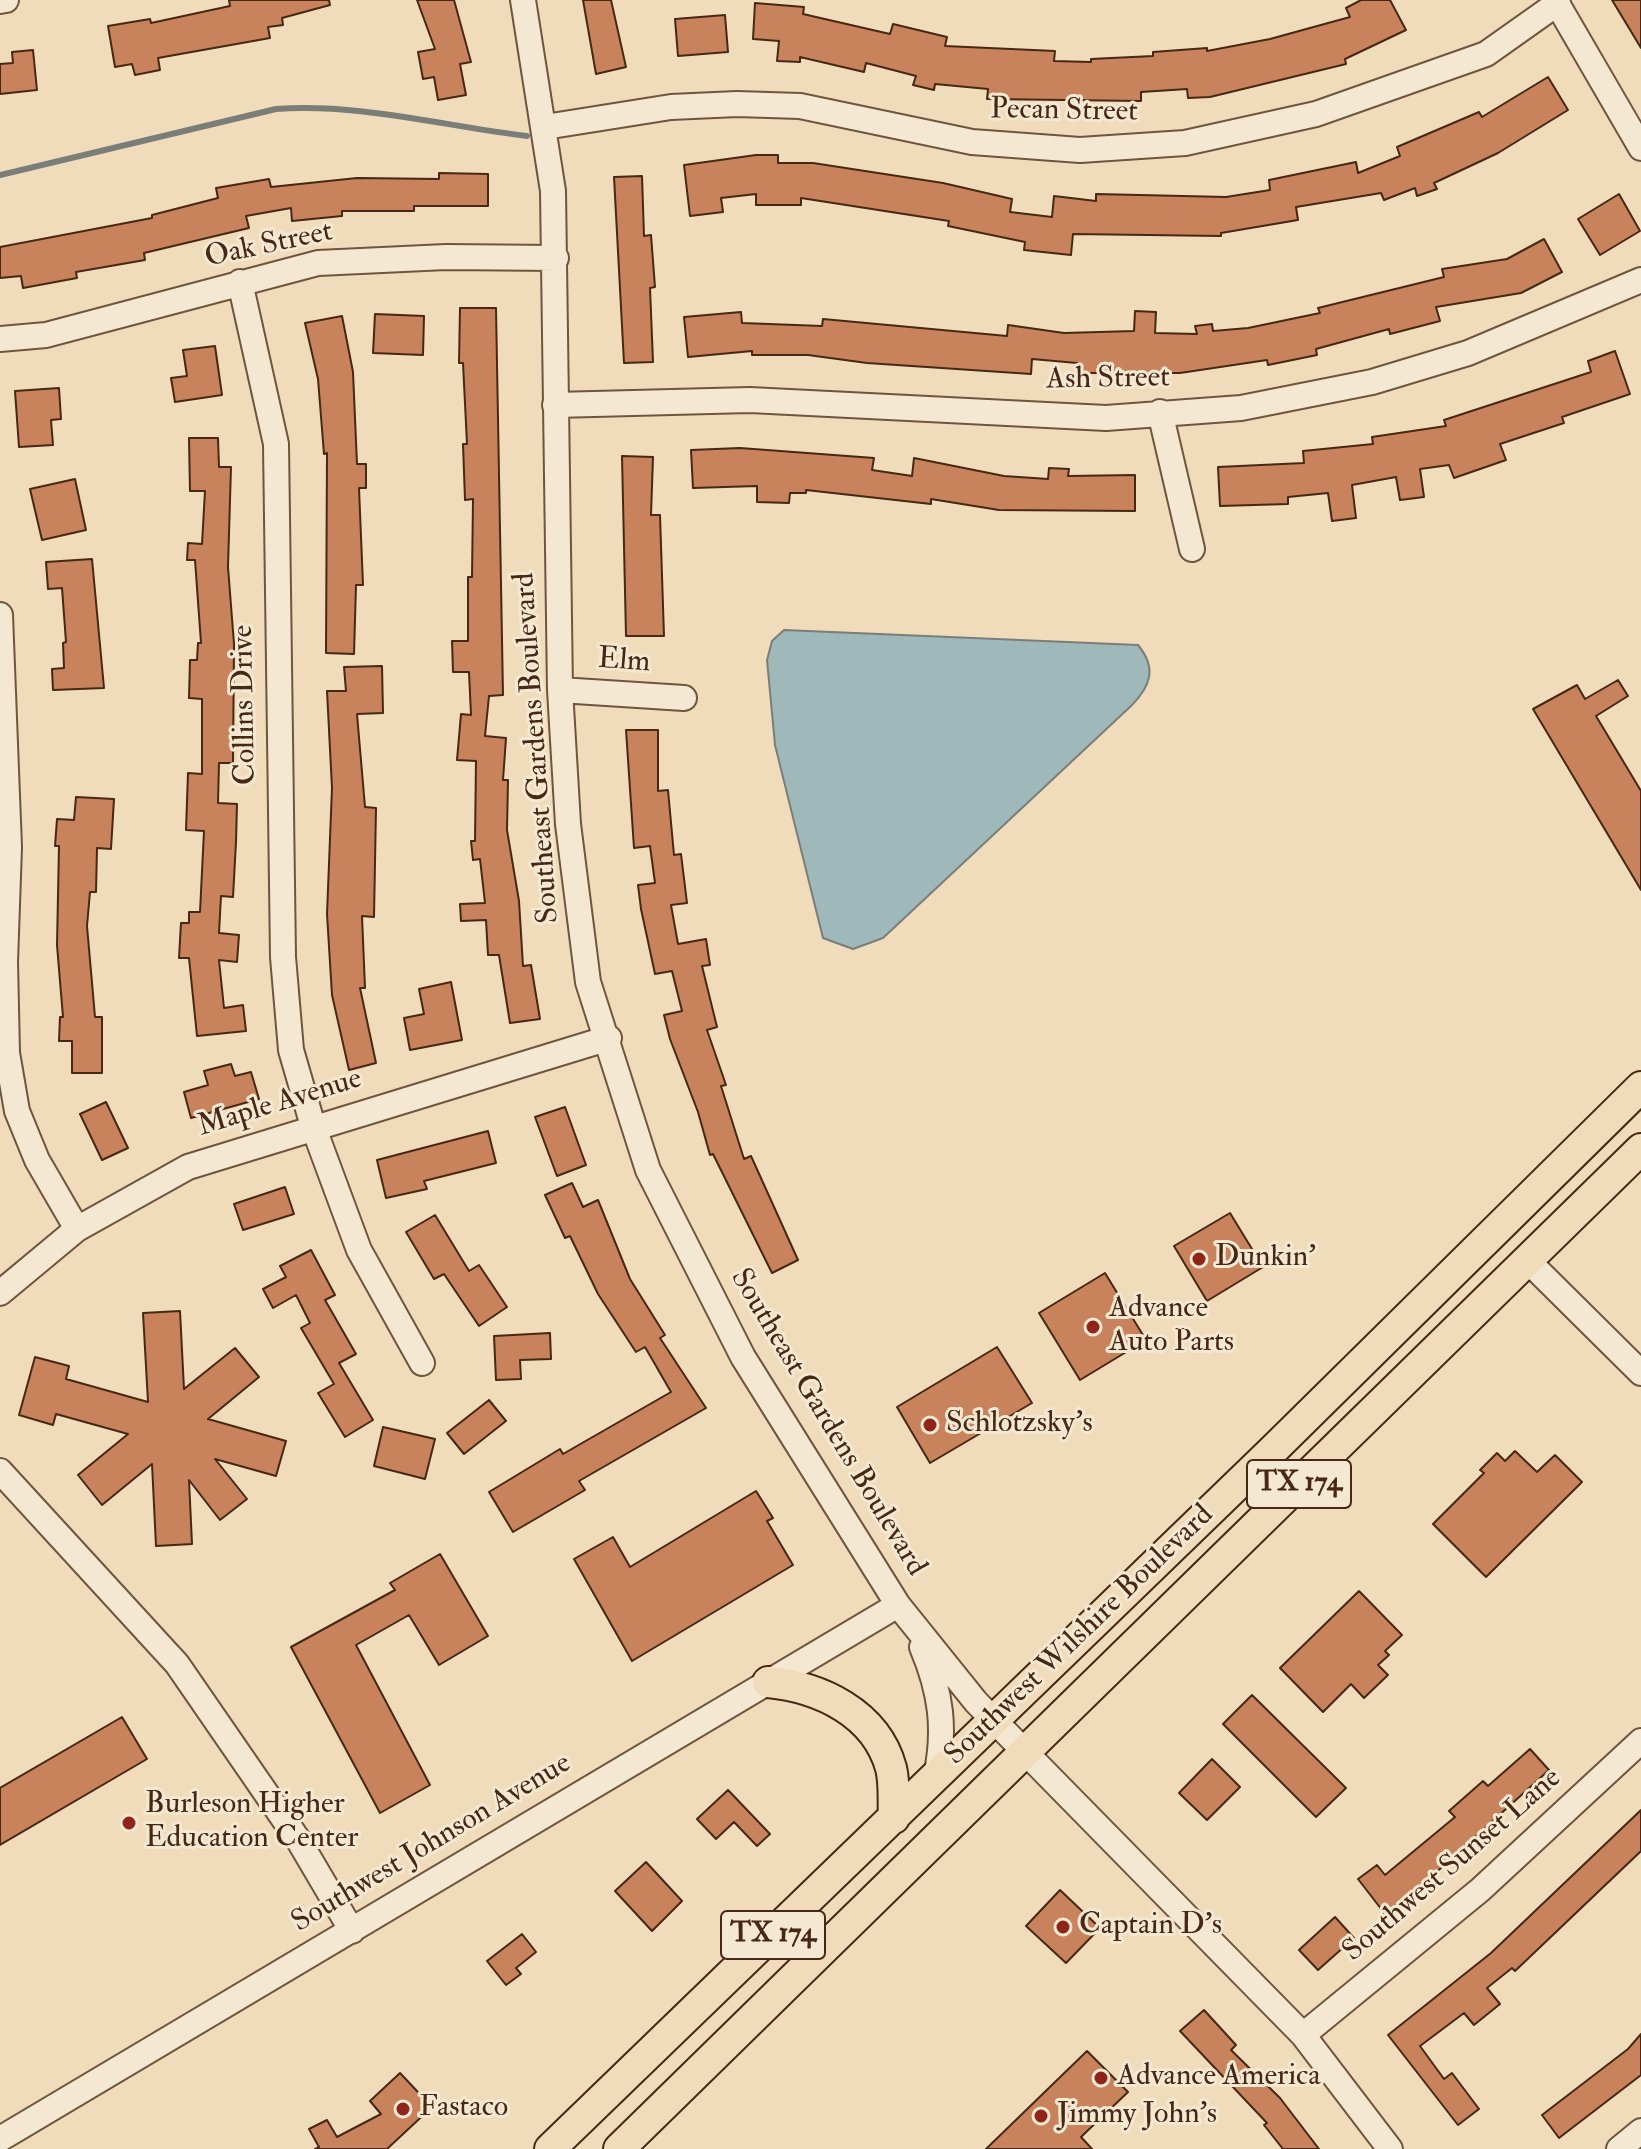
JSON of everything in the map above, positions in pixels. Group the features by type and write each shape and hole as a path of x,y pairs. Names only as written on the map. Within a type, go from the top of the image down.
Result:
{"main road":[{"name":"Southwest Wilshire Boulevard","path":"550,2149 894,1818 1641,1087"},
{"name":"Southwest Wilshire Boulevard","path":"619,2149 1641,1149"},
{"path":"768,1682 798,1685 836,1699 869,1728 886,1751 892,1772 894,1818"}],"street":[{"path":"0,1 6,0"},
{"name":"Southeast Gardens Boulevard","path":"523,0 545,127 556,258 560,690 578,914 588,982 609,1038 648,1170 743,1357 905,1614 994,1720 1303,2035 1390,2149"},
{"path":"1556,2 1641,148"},
{"name":"Pecan Street","path":"545,127 671,107 737,104 800,106 972,142 1080,150 1185,143 1316,114 1486,54 1556,2"},
{"name":"Oak Street","path":"0,339 46,335 318,263 446,257 556,258"},
{"name":"Ash Street","path":"555,405 750,400 1106,418 1241,408 1372,382 1468,353 1641,280"},
{"name":"Collins Drive","path":"240,282 276,444 283,957 291,1050 313,1126 359,1250 422,1363"},
{"path":"1160,412 1192,549"},
{"path":"0,615 9,847 5,962 7,1053 17,1111 37,1160 77,1229"},
{"name":"Elm","path":"560,690 684,698"},
{"name":"Maple Avenue","path":"0,1293 77,1229 188,1167 313,1126 609,1038"},
{"path":"1526,1259 1641,1373"},
{"path":"0,1471 177,1664 299,1841 352,1931"},
{"path":"905,1614 932,1670 943,1720 936,1777"},
{"name":"Southwest Johnson Avenue","path":"0,2139 768,1682 905,1614"},
{"name":"Southwest Sunset Lane","path":"1303,2035 1480,1890 1641,1741"},
{"path":"1619,2149 1641,2131"}],"water":[{"path":"784,630 1138,645 1148,661 1149,677 1131,706 883,938 853,949 823,938 775,745 767,660 772,641"}],"building":[{"path":"229,0 329,0 330,5 282,18 283,25 268,27 270,38 158,58 160,70 135,75 132,64 115,67 108,26 150,19 151,23 230,6"},
{"path":"417,0 454,0 471,62 460,64 466,95 438,100 434,77 423,79 418,52 435,49"},
{"path":"583,0 611,0 626,67 596,74"},
{"path":"1361,0 1390,0 1406,30 1345,59 1346,64 1210,97 1188,98 1187,89 1141,92 1141,101 987,99 988,89 935,84 934,90 913,85 916,76 866,63 864,72 800,57 800,62 777,61 779,41 753,39 755,3 804,7 803,14 890,34 893,24 947,37 945,46 1055,51 1054,61 1091,62 1091,59 1153,56 1153,52 1207,48 1207,51 1270,39 1350,17 1346,8"},
{"path":"1612,0 1641,0 1641,48"},
{"path":"725,15 728,52 678,56 675,19"},
{"path":"33,50 37,90 0,94 0,64 13,63 12,52"},
{"path":"1548,77 1568,110 1498,153 1434,183 1437,189 1417,196 1415,188 1384,200 1381,193 1296,207 1298,220 1221,233 1221,236 1073,234 1071,255 1024,250 1025,242 948,226 949,221 801,198 801,205 756,205 756,194 721,198 723,212 690,216 684,165 756,155 778,155 778,163 813,163 943,183 1012,199 1010,212 1052,217 1054,196 1096,201 1096,194 1226,197 1270,190 1269,180 1356,162 1358,173 1400,156 1397,147 1479,112 1482,117"},
{"path":"439,173 488,174 488,206 414,206 414,211 342,211 342,216 292,221 291,208 246,216 249,228 144,253 145,260 76,272 77,278 23,288 21,276 0,278 0,247 152,218 152,215 218,198 216,188 269,179 271,187 357,178 439,179"},
{"path":"642,176 644,236 651,235 655,287 650,288 653,362 624,363 614,177"},
{"path":"1619,194 1640,231 1600,255 1578,219"},
{"path":"1544,239 1562,272 1521,293 1436,307 1440,321 1390,334 1389,329 1316,349 1317,355 1268,365 1267,360 1180,373 1077,373 1077,363 1032,359 1031,374 867,363 808,355 752,355 752,351 688,357 684,317 741,312 742,323 822,326 823,319 1007,336 1008,325 1064,333 1134,331 1135,311 1156,312 1155,333 1197,334 1195,326 1212,324 1213,331 1248,328 1320,313 1318,308 1444,277 1442,269 1507,259"},
{"path":"460,308 496,308 503,695 489,696 485,736 506,738 503,780 508,780 507,830 519,901 523,966 531,965 540,1019 510,1023 499,955 488,955 486,920 461,921 460,904 485,903 480,859 473,860 471,841 475,841 476,761 457,760 461,714 471,715 469,672 453,672 452,641 468,641 468,577 472,577 473,499 465,500 463,444 467,444 463,363 459,363"},
{"path":"375,314 424,316 423,355 373,353"},
{"path":"342,316 353,372 357,464 366,464 366,488 359,488 363,585 356,585 354,654 326,653 327,453 324,454 318,379 305,323"},
{"path":"215,346 222,395 175,402 171,378 187,376 183,350"},
{"path":"1615,351 1630,394 1562,417 1564,423 1500,444 1506,460 1454,478 1449,465 1420,469 1424,497 1400,500 1396,477 1352,485 1356,518 1332,521 1328,493 1288,497 1288,504 1220,506 1218,467 1304,463 1303,451 1373,444 1372,437 1446,426 1444,420 1591,372 1588,361"},
{"path":"59,388 61,419 51,420 53,445 19,447 15,391"},
{"path":"189,438 218,438 219,467 231,467 228,567 234,644 233,763 219,763 218,803 237,804 233,897 221,896 219,933 239,935 237,962 219,960 224,1008 243,1005 246,1031 197,1036 189,958 179,958 181,923 189,923 189,912 200,912 204,831 186,830 188,773 202,774 202,699 189,698 190,660 197,660 198,643 201,643 195,560 187,560 188,543 202,544 205,491 190,491"},
{"path":"740,448 874,458 872,470 912,476 914,458 1004,476 1048,479 1049,468 1069,469 1068,476 1135,475 1135,511 999,510 931,499 931,504 806,490 806,493 790,493 789,503 757,502 757,486 693,488 691,450"},
{"path":"622,456 653,457 651,515 660,515 664,636 626,636"},
{"path":"75,479 86,530 42,540 30,489"},
{"path":"92,559 104,688 53,690 52,669 64,668 63,643 66,642 62,588 48,589 46,562"},
{"path":"382,666 383,713 357,714 365,807 376,808 374,917 362,916 365,988 360,988 376,1063 349,1070 332,995 327,914 332,788 327,691 346,691 344,667"},
{"path":"1618,680 1628,696 1596,716 1641,791 1641,890 1533,709 1577,685 1585,699"},
{"path":"626,730 658,730 658,791 668,790 674,855 681,854 687,903 671,905 678,944 706,939 710,965 702,966 717,1027 707,1030 726,1085 721,1086 744,1159 751,1156 798,1260 772,1273 713,1154 710,1155 698,1112 670,1039 664,1015 682,1011 672,971 655,974 641,909 638,885 655,883 650,846 634,848"},
{"path":"76,797 114,799 111,849 97,848 96,892 90,892 87,926 95,1017 102,1017 102,1073 72,1073 72,1041 59,1041 60,1017 63,1017 57,945 59,846 55,846 57,819 74,820"},
{"path":"451,982 462,1040 410,1050 404,1018 424,1014 419,989"},
{"path":"231,1064 235,1076 251,1072 259,1099 191,1118 184,1092 208,1085 204,1071"},
{"path":"106,1102 128,1148 102,1160 80,1114"},
{"path":"565,1107 586,1165 557,1176 535,1117"},
{"path":"488,1131 496,1163 424,1181 427,1189 386,1198 377,1160"},
{"path":"572,1183 583,1207 598,1200 630,1279 665,1335 660,1338 706,1408 579,1481 585,1490 513,1532 489,1492 560,1449 563,1454 671,1392 645,1347 636,1352 598,1294 570,1236 565,1238 545,1195"},
{"path":"285,1187 294,1214 243,1230 234,1204"},
{"path":"1230,1213 1263,1267 1207,1301 1174,1246"},
{"path":"435,1215 469,1271 479,1265 507,1307 479,1326 444,1274 434,1279 406,1232"},
{"path":"311,1250 335,1295 325,1300 356,1354 339,1363 373,1420 345,1437 318,1393 334,1384 301,1328 310,1323 296,1295 273,1308 263,1289 286,1277 280,1266"},
{"name":"Advance Auto Parts","path":"1105,1273 1146,1340 1080,1380 1039,1313"},
{"path":"180,1311 184,1389 235,1348 259,1377 208,1419 286,1441 276,1476 215,1459 247,1499 220,1520 189,1480 192,1544 156,1546 152,1464 102,1505 78,1475 128,1434 56,1414 53,1425 19,1415 35,1357 69,1366 66,1379 148,1402 143,1313"},
{"path":"550,1333 551,1359 520,1360 521,1379 496,1380 494,1336"},
{"path":"997,1347 1032,1403 930,1463 897,1407"},
{"path":"489,1400 506,1421 464,1454 447,1433"},
{"path":"383,1427 435,1439 425,1479 374,1466"},
{"path":"1515,1451 1537,1472 1555,1455 1582,1482 1486,1577 1433,1524 1484,1473 1480,1470 1497,1453 1505,1461"},
{"path":"756,1491 773,1518 767,1521 793,1565 632,1661 574,1559 613,1537 630,1567"},
{"path":"440,1554 488,1636 439,1665 409,1615 356,1645 430,1785 380,1813 291,1647 395,1590 390,1583"},
{"path":"1359,1591 1402,1635 1385,1651 1389,1655 1378,1665 1388,1675 1364,1698 1351,1684 1323,1712 1280,1668"},
{"path":"1252,1695 1346,1788 1316,1817 1223,1724"},
{"path":"122,1717 147,1759 0,1845 0,1788"},
{"path":"1530,1749 1549,1770 1421,1886 1385,1914 1358,1879 1377,1865 1385,1875 1455,1817 1449,1811 1483,1781 1488,1786"},
{"path":"1212,1759 1240,1787 1207,1820 1179,1793"},
{"path":"728,1790 770,1834 757,1846 734,1822 716,1839 697,1819"},
{"path":"1641,1810 1641,1851 1515,1971 1512,1968 1487,1988 1500,2004 1474,2025 1464,2013 1420,2046 1444,2079 1452,2073 1479,2109 1458,2125 1388,2035 1491,1953"},
{"path":"646,1862 682,1901 652,1931 615,1891"},
{"name":"Captain D's","path":"1060,1890 1100,1928 1066,1963 1026,1926"},
{"path":"1335,1917 1354,1938 1318,1970 1299,1950"},
{"path":"522,1934 536,1952 516,1968 521,1974 506,1985 487,1961"},
{"path":"1204,2010 1236,2045 1231,2050 1280,2098 1319,2149 1283,2149 1264,2125 1267,2123 1180,2031"},
{"path":"1641,2034 1641,2075 1559,2138 1542,2115 1628,2049"},
{"path":"1087,2051 1128,2092 1081,2137 1092,2149 986,2149"},
{"path":"400,2073 432,2107 387,2149 315,2149 319,2147 309,2129 327,2120 337,2137 381,2114 370,2101"}],"waterway":[{"path":"0,175 276,109 370,112 527,136"}],"place":[{"name":"Dunkin'","path":"1199,1259"},
{"name":"Advance Auto Parts","path":"1093,1327"},
{"name":"Schlotzsky's","path":"930,1425"},
{"name":"Burleson Higher Education Center","path":"129,1823"},
{"name":"Captain D's","path":"1063,1927"},
{"name":"Advance America","path":"1101,2078"},
{"name":"Fastaco","path":"403,2109"},
{"name":"Jimmy John's","path":"1041,2116"}]}
